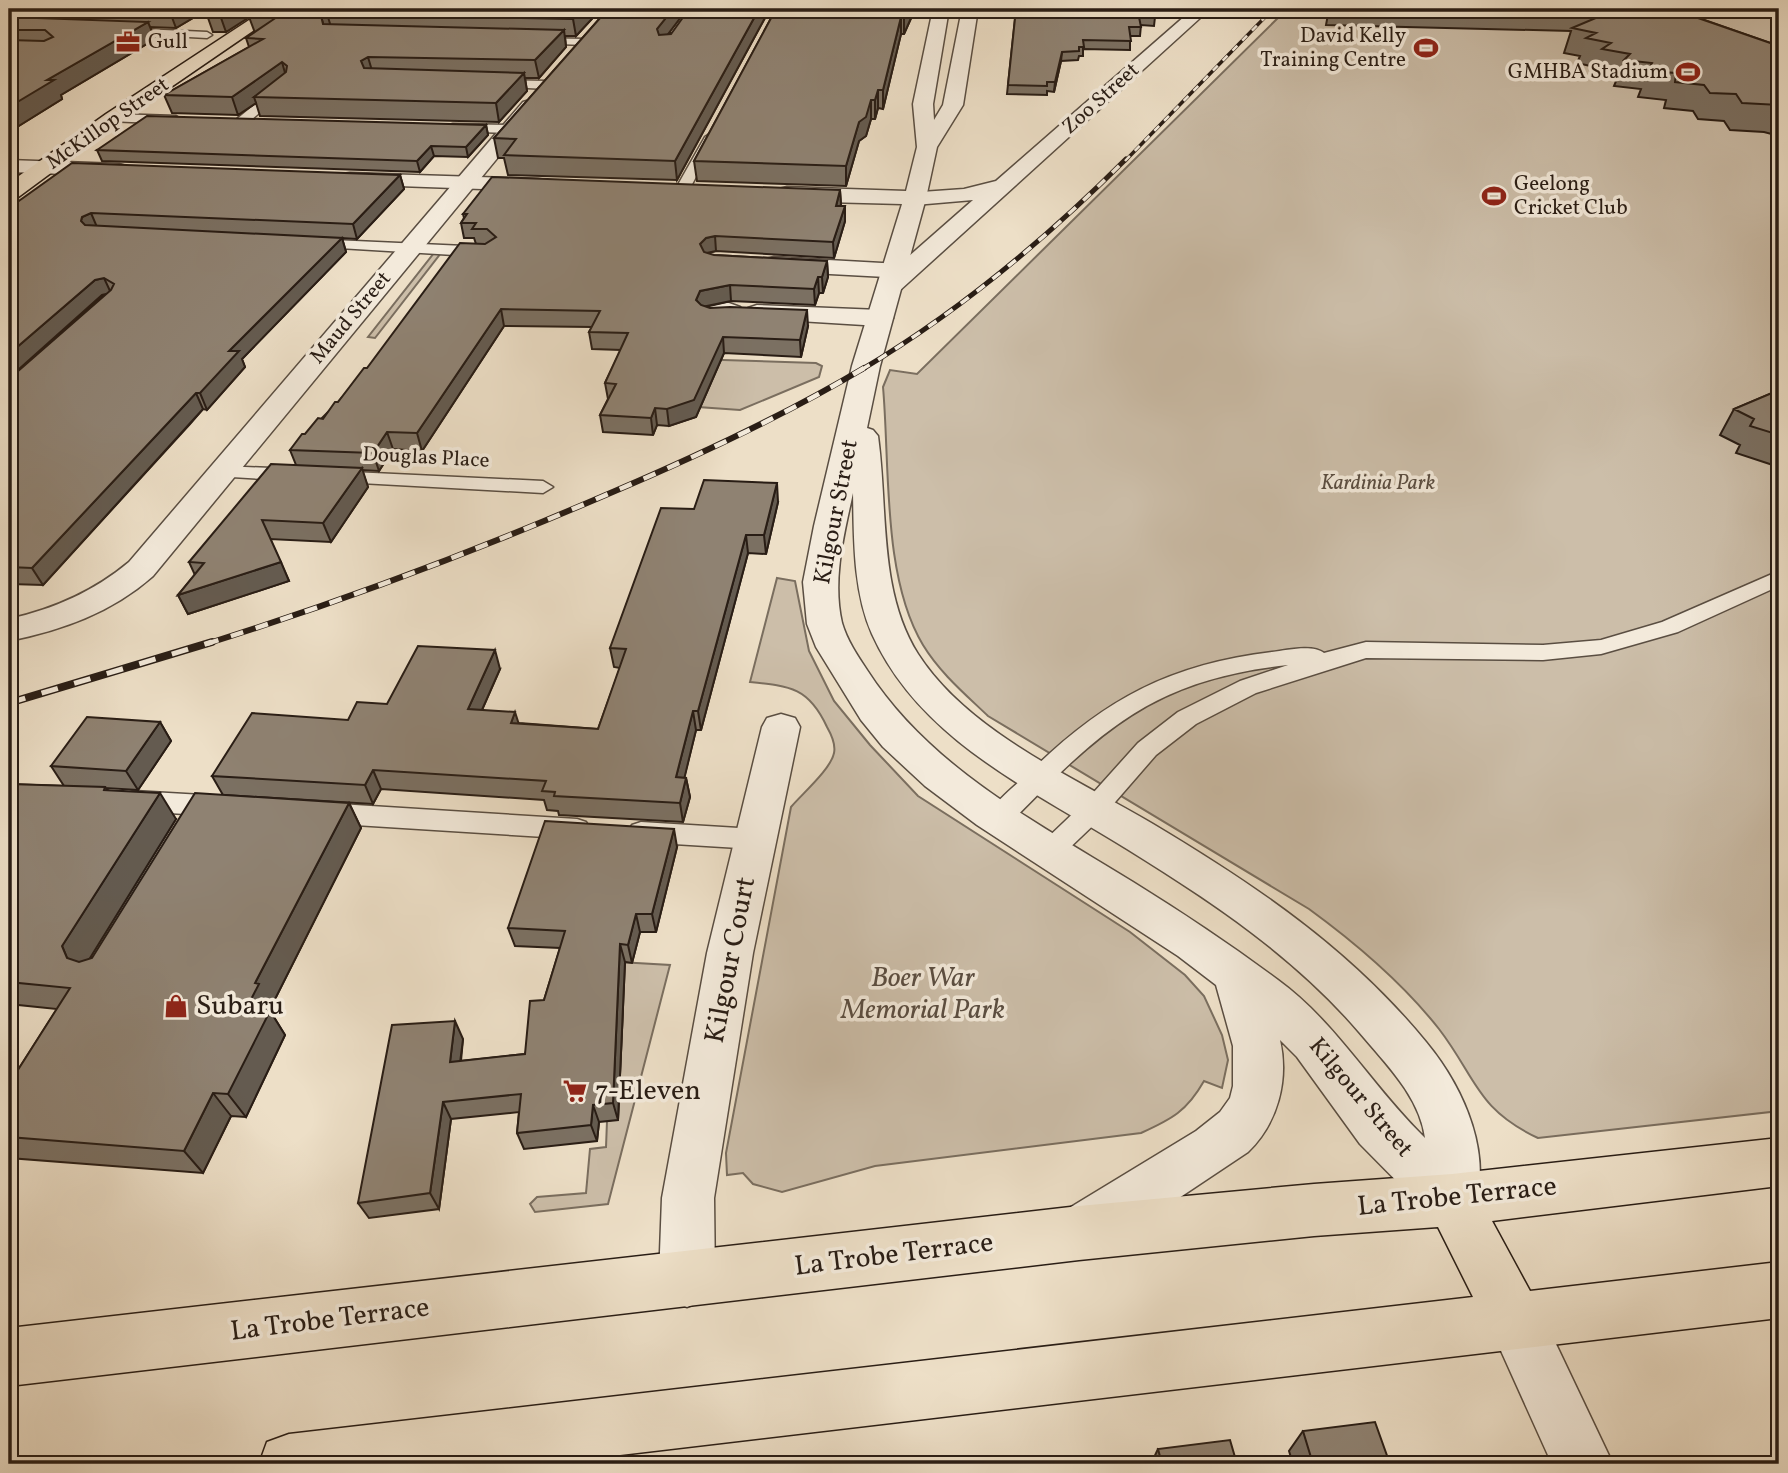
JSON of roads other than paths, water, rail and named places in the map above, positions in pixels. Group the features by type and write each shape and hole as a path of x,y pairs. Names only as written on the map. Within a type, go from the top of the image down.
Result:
{"highway":[{"name":"McKillop Street","path":"90,112 247,9"},
{"name":"McKillop Street","path":"9,193 113,118 277,9"},
{"name":"McKillop Street","path":"9,165 36,147"},
{"name":"La Trobe Terrace","path":"9,1357 1079,1233 1314,1210 1452,1200 1779,1161"},
{"path":"1452,1200 1516,1322"},
{"path":"289,1464 454,1454 1779,1290"}],"street":[{"name":"Kilgour Street","path":"927,147 923,104 941,9"},
{"name":"Kilgour Street","path":"970,9 964,55 953,105 927,147 915,198 866,366 821,574 825,624 834,647 857,687 897,737 939,776 999,818 1194,943 1265,996 1314,1042 1378,1127 1452,1200"},
{"name":"Zoo Street","path":"892,279 1016,175 1202,9"},
{"name":"Maud Street","path":"9,630 75,611 106,597 128,581 222,472 462,182 593,34"},
{"path":"933,53 964,55"},
{"path":"9,165 137,171"},
{"path":"334,178 554,186"},
{"name":"Zoo Street","path":"761,193 915,198 965,196 999,187"},
{"path":"674,190 708,191"},
{"path":"757,263 892,279"},
{"path":"720,311 880,318"},
{"name":"Kilgour Street","path":"858,407 864,442 871,568 879,608 888,632 915,675 951,714 1040,777 1218,883 1338,978 1406,1054 1440,1105 1448,1123 1452,1200"},
{"name":"Kilgour Court","path":"687,1279 688,1198 730,953 780,727"},
{"path":"1079,1233 1213,1148 1245,1120 1257,1082 1257,1051 1247,1003 1234,972"},
{"path":"1516,1322 1583,1464"}],"lane":[{"path":"725,9 775,13"},
{"path":"110,30 207,35"},
{"path":"518,40 593,34"},
{"path":"477,83 547,85"},
{"path":"269,122 235,121 286,86"},
{"path":"113,118 190,120"},
{"path":"674,190 716,127"},
{"path":"436,128 509,130"},
{"path":"291,242 489,252"},
{"name":"Douglas Place","path":"222,472 543,487"},
{"path":"999,818 1068,750 1118,710 1165,688 1209,672 1253,661 1343,655 1379,649 1553,652 1601,647 1673,627 1779,578"},
{"path":"1050,851 1094,808 1147,749 1186,718 1239,691 1343,655"},
{"path":"108,800 239,808"},
{"path":"187,829 201,805"},
{"path":"302,812 755,839"}],"railway":[{"path":"1125,161 1273,9"},
{"path":"861,370 932,324 1000,273 1065,218 1126,159"},
{"path":"206,644 359,593 558,515 738,436 864,368"},
{"path":"9,703 212,642"}],"place":[{"name":"Gull","path":"128,42"},
{"name":"David Kelly Training Centre","path":"1426,48"},
{"name":"GMHBA Stadium","path":"1688,72"},
{"name":"Geelong Cricket Club","path":"1494,196"},
{"name":"Subaru","path":"176,1006"},
{"name":"7-Eleven","path":"575,1091"}],"park label":[{"name":"Kardinia Park","path":"1378,483"},
{"name":"Boer War Memorial Park","path":"923,994"}]}
